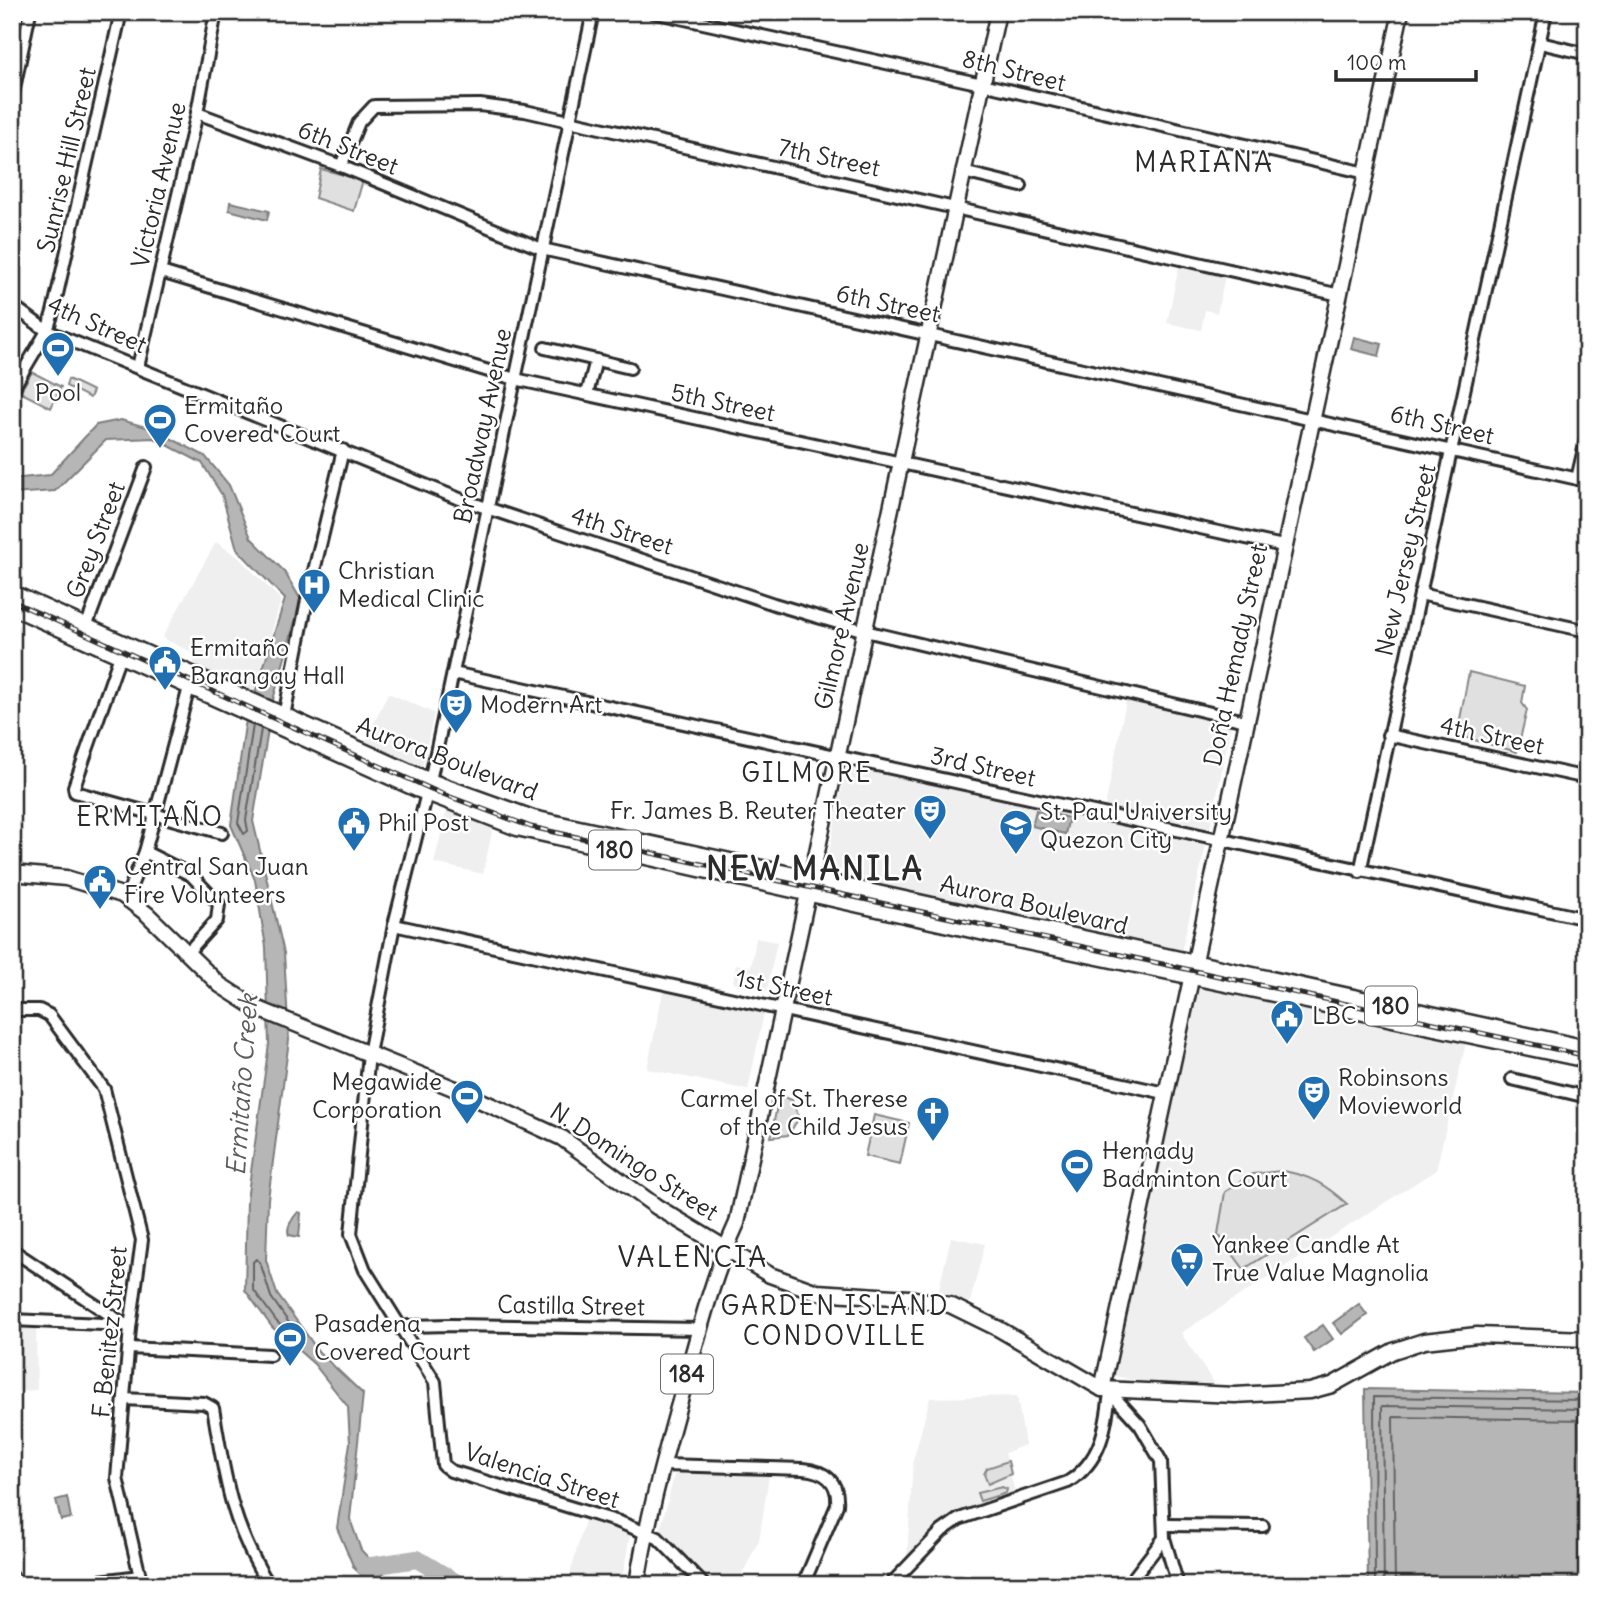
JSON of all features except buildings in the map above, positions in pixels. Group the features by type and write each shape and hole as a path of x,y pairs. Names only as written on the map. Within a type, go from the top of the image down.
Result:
{"main road":[{"name":"Gilmore Avenue","path":"726,1248 737,1223 998,12"},
{"name":"Doña Hemady Street","path":"1106,1391 1164,1093 1340,295 1397,13"},
{"name":"Aurora Boulevard","path":"12,593 34,610 120,656 191,680"},
{"name":"Aurora Boulevard","path":"12,607 34,610 86,627 191,680 429,787 533,818 809,886 1587,1060"},
{"name":"N. Domingo Street","path":"12,873 76,880 101,886 126,898 229,992 256,1008 562,1138 657,1207 770,1275 817,1292 909,1298 937,1302 964,1311 1106,1391 1235,1395 1310,1391 1332,1385 1393,1351 1424,1341 1477,1335 1587,1339"},
{"name":"Aurora Boulevard","path":"1193,970 1587,1048"},
{"name":"184","path":"637,1585 645,1532 700,1329 726,1248"},
{"path":"12,1578 14,1585"}],"street":[{"path":"12,97 18,46 30,12"},
{"name":"Sunrise Hill Street","path":"12,390 47,331 121,12"},
{"name":"Victoria Avenue","path":"138,367 197,113 216,12"},
{"name":"Broadway Avenue","path":"369,1054 394,925 429,787 593,12"},
{"name":"8th Street","path":"653,12 982,84 1366,173"},
{"name":"New Jersey Street","path":"1360,872 1546,12"},
{"path":"1540,43 1587,54"},
{"name":"7th Street","path":"341,166 359,122 374,106 480,105 569,122 1340,295"},
{"name":"6th Street","path":"197,113 341,166 542,249 1582,480"},
{"path":"963,172 1021,186"},
{"name":"5th Street","path":"161,272 515,379 1283,546"},
{"name":"4th Street","path":"12,305 47,331 488,509 865,631 1245,721"},
{"path":"545,348 630,368"},
{"path":"587,394 596,360"},
{"path":"1582,480 1587,436"},
{"path":"276,717 343,450"},
{"name":"Grey Street","path":"86,627 146,467"},
{"path":"1420,594 1587,631"},
{"path":"120,656 74,787 75,792 222,833"},
{"name":"3rd Street","path":"453,673 836,754 1360,872 1587,919"},
{"path":"126,898 145,852 191,680"},
{"name":"4th Street","path":"1388,735 1587,778"},
{"path":"145,852 191,874 219,904 217,920 187,953"},
{"name":"1st Street","path":"394,925 1164,1093"},
{"name":"F. Benitez Street","path":"12,1010 39,1010 49,1015 104,1089 142,1240 128,1326 129,1348 117,1478 141,1580"},
{"name":"Valencia Street","path":"369,1054 351,1234 365,1270 435,1382 443,1465 451,1471 645,1532"},
{"path":"1512,1079 1587,1097"},
{"path":"12,1250 128,1326"},
{"path":"12,1320 128,1326"},
{"name":"Castilla Street","path":"400,1329 408,1325 450,1325 700,1329"},
{"path":"129,1348 270,1355"},
{"path":"1106,1391 1140,1425 1161,1461 1164,1538 1178,1585"},
{"path":"890,1585 942,1531 960,1519 1068,1482 1082,1473 1100,1447 1106,1391"},
{"path":"124,1399 204,1403 213,1408 231,1506 243,1541 270,1585"},
{"path":"663,1465 803,1469 819,1471 834,1481 838,1493 837,1505 803,1585"},
{"path":"1165,1525 1264,1526"},
{"path":"645,1532 658,1538 704,1585"},
{"path":"1128,1585 1164,1538"},
{"path":"67,1585 141,1580"}],"shaded area":[{"path":"321,169 363,180 354,211 315,198"},
{"path":"1179,266 1225,276 1217,313 1205,310 1201,330 1167,323"},
{"path":"32,372 61,387 51,408 20,392"},
{"path":"68,379 93,391 90,398 66,386"},
{"path":"216,542 238,557 281,600 254,693 196,668 191,652 162,638"},
{"path":"1469,672 1525,686 1522,703 1527,710 1517,752 1457,735"},
{"path":"388,693 434,713 422,767 365,743"},
{"path":"1127,696 1232,721 1210,828 1105,807"},
{"name":"St. Paul University Quezon City","path":"847,764 1206,845 1181,953 861,885 861,881 854,879 833,878 826,867"},
{"path":"448,805 494,823 483,874 434,863"},
{"path":"756,938 777,942 767,990 733,983 736,964 751,967"},
{"path":"1204,986 1466,1043 1436,1170 1181,1333 1215,1385 1143,1382 1111,1375 1193,993"},
{"path":"663,992 764,1013 748,1090 647,1069"},
{"path":"779,1095 792,1100 799,1118 788,1135 771,1137"},
{"path":"874,1115 909,1123 900,1164 865,1156"},
{"path":"1282,1171 1317,1182 1347,1204 1244,1269 1218,1234 1225,1192 1253,1174"},
{"path":"951,1237 985,1244 970,1302 938,1293"},
{"path":"12,1323 36,1325 37,1390 12,1392"},
{"path":"1017,1396 1025,1445 1005,1453 1015,1492 951,1515 907,1557 913,1461 930,1398"},
{"path":"1008,1461 1011,1474 988,1484 984,1474 987,1468"},
{"path":"679,1472 769,1476 759,1540 737,1585 712,1585 660,1531 674,1476"},
{"path":"1002,1487 1007,1489 1006,1493 980,1501 977,1493"},
{"path":"585,1520 630,1535 621,1585 569,1578"}],"water":[{"path":"230,202 269,211 267,220 229,210"},
{"path":"1354,337 1382,344 1379,356 1351,349"},
{"name":"Ermitaño Creek","path":"121,420 153,429 205,456 229,485 251,538 284,571 301,600 273,700 253,821 284,953 289,1040 268,1199 266,1260 277,1294 319,1352 363,1394 350,1519 361,1550 394,1585 372,1585 354,1568 337,1528 350,1443 348,1407 314,1364 272,1327 245,1290 247,1200 269,1044 266,947 255,880 231,825 245,725 285,599 237,549 222,495 202,463 154,438 106,440 55,491 12,494 12,479 50,475 96,425"},
{"path":"1036,810 1069,818 1065,834 1032,826"},
{"path":"298,1212 301,1213 299,1237 289,1235 288,1232"},
{"path":"1359,1304 1367,1315 1342,1334 1333,1323"},
{"path":"1323,1325 1333,1339 1314,1352 1304,1338"},
{"path":"1365,1389 1587,1393 1587,1585 1368,1585"},
{"path":"67,1497 71,1518 61,1520 56,1500"}],"waterway":[{"path":"365,1567 417,1559 460,1585"}],"railway":[{"path":"12,601 440,793 531,827 1587,1056"}],"place":[{"name":"Pool","path":"58,378"},
{"name":"Ermitaño Covered Court","path":"160,450"},
{"name":"Christian Medical Clinic","path":"314,615"},
{"name":"Ermitaño Barangay Hall","path":"165,692"},
{"name":"Modern Art","path":"456,735"},
{"name":"Fr. James B. Reuter Theater","path":"930,841"},
{"name":"Phil Post","path":"354,853"},
{"name":"St. Paul University Quezon City","path":"1016,856"},
{"name":"Central San Juan Fire Volunteers","path":"100,911"},
{"name":"LBC","path":"1287,1046"},
{"name":"Robinsons Movieworld","path":"1314,1122"},
{"name":"Megawide Corporation","path":"467,1126"},
{"name":"Carmel of St. Therese of the Child Jesus","path":"933,1143"},
{"name":"Hemady Badminton Court","path":"1077,1195"},
{"name":"Yankee Candle At True Value Magnolia","path":"1187,1289"},
{"name":"Pasadena Covered Court","path":"290,1368"}],"district":[{"name":"MARIANA","path":"1204,162"},
{"name":"GILMORE","path":"807,773"},
{"name":"ERMITAÑO","path":"150,817"},
{"name":"NEW MANILA","path":"815,869"},
{"name":"VALENCIA","path":"693,1257"},
{"name":"GARDEN ISLAND CONDOVILLE","path":"835,1321"}]}
